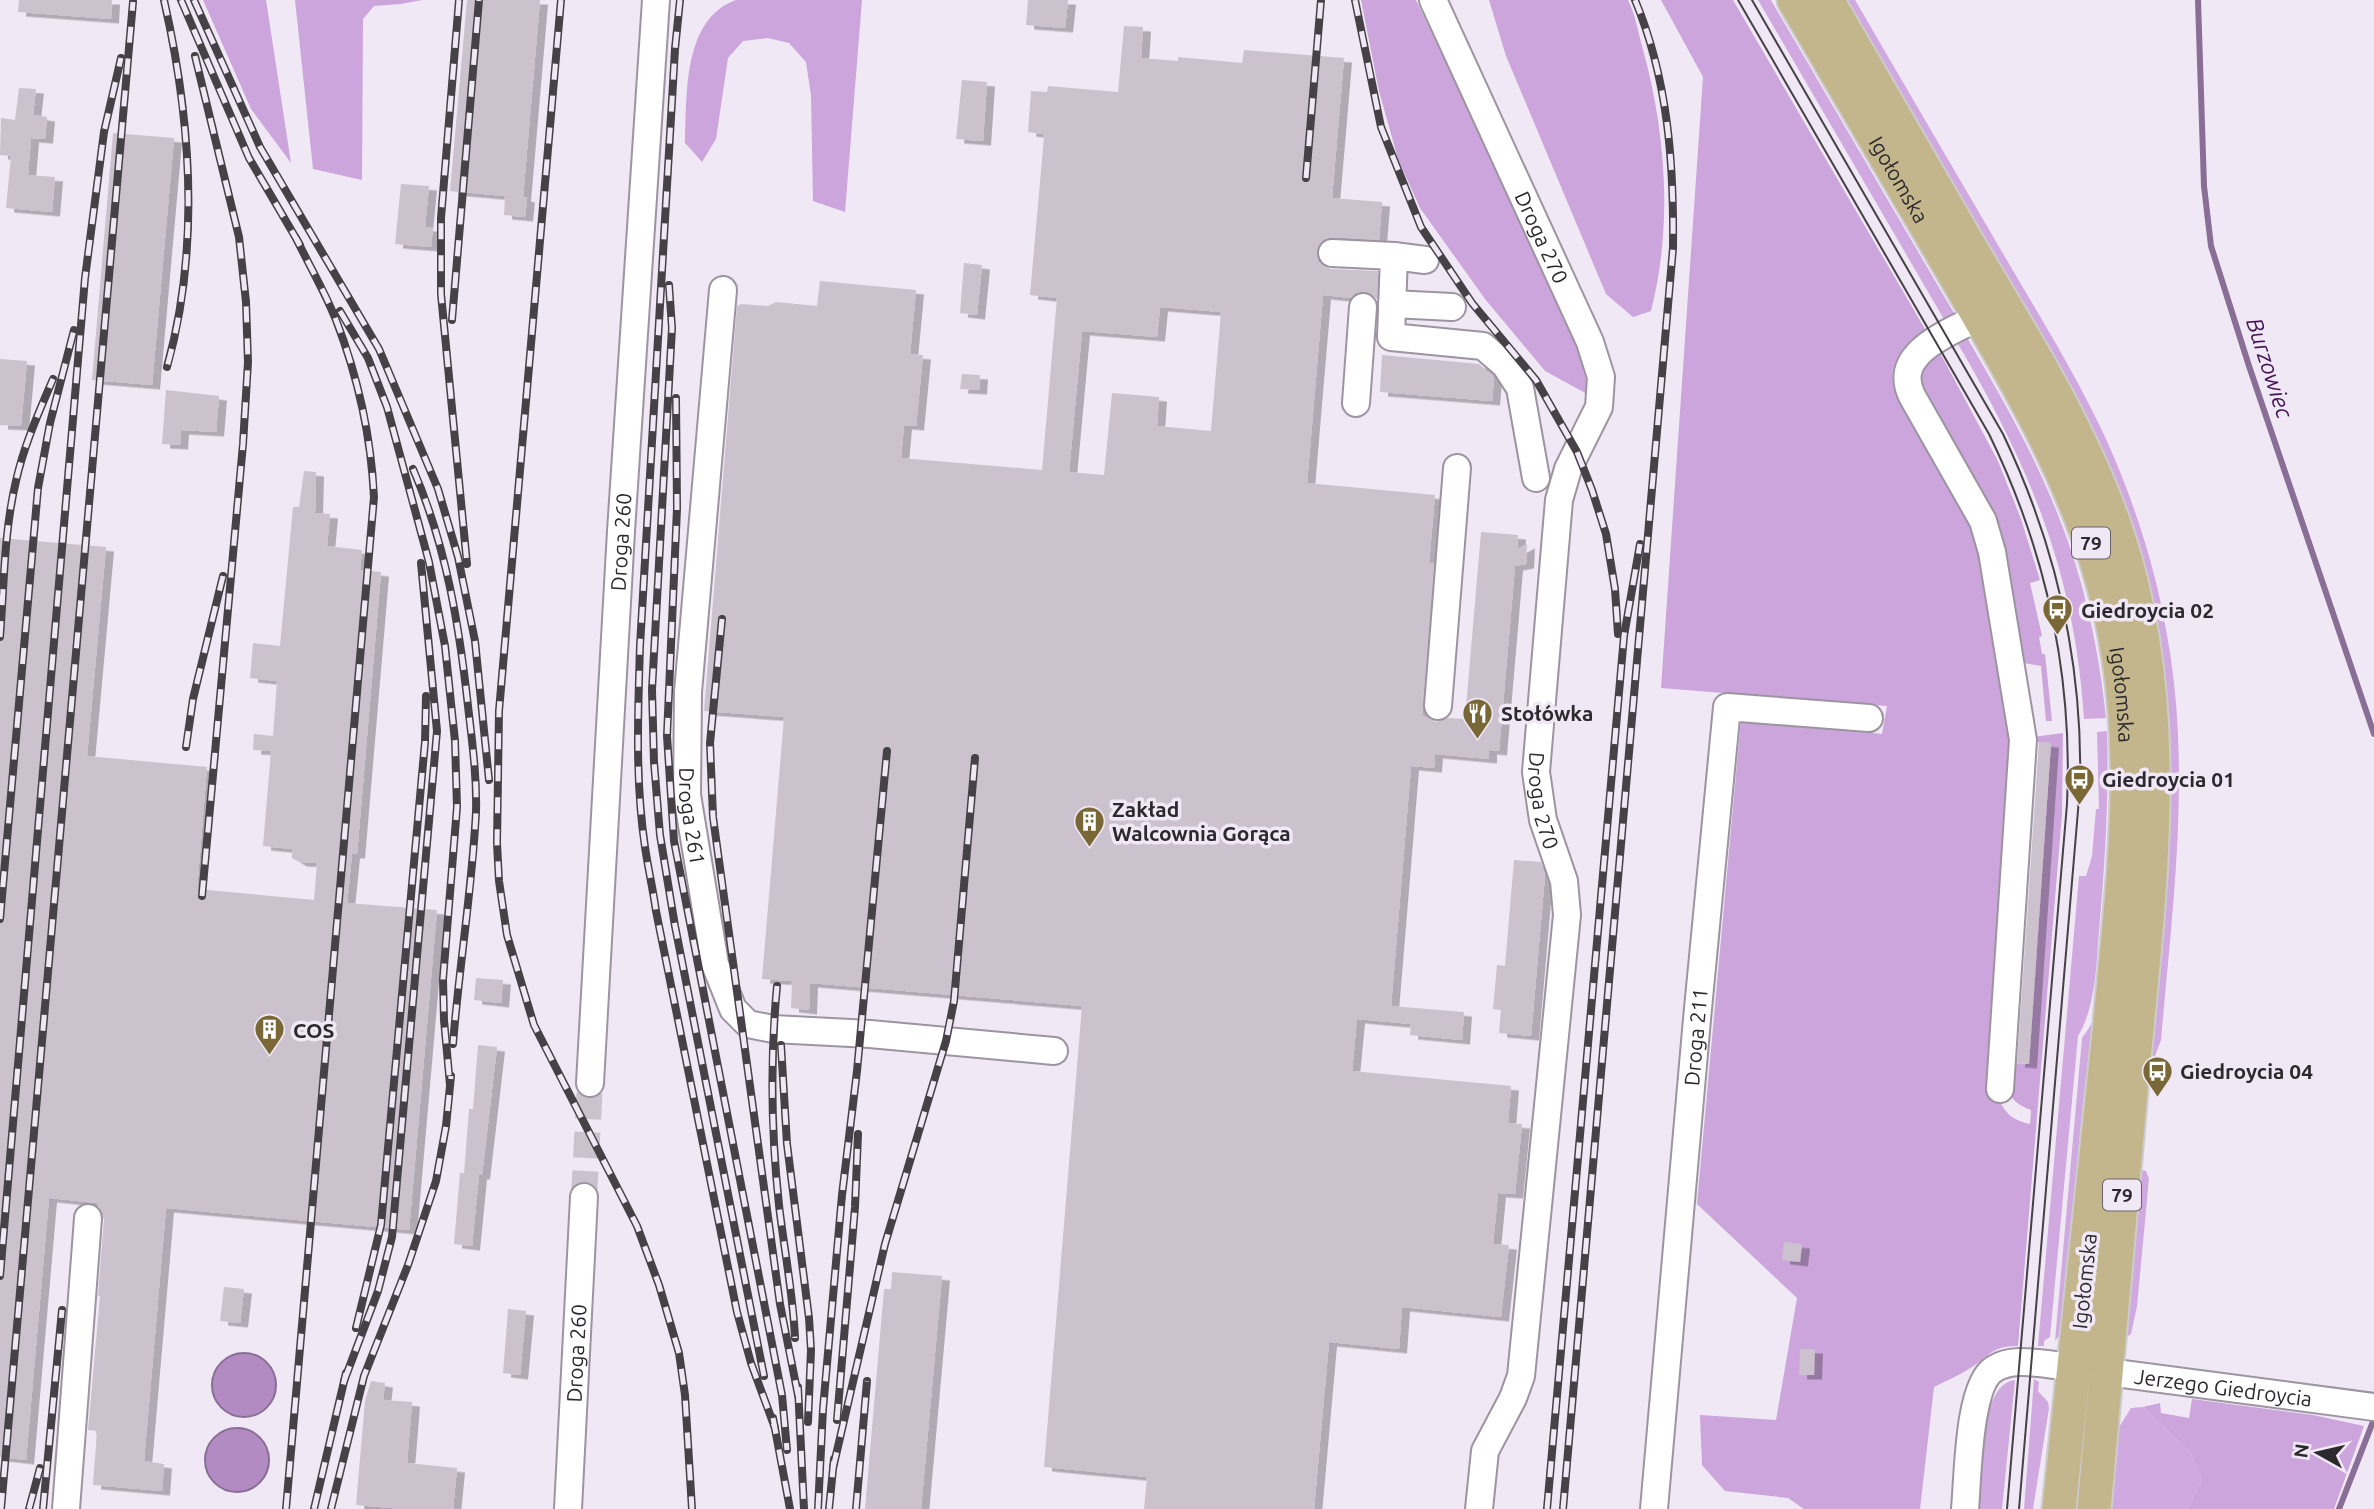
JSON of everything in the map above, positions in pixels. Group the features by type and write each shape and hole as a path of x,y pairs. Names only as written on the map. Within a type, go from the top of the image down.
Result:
{"main road":[{"name":"Igołomska","path":"1794,0 1979,317 2049,445 2086,530 2107,598 2120,665 2129,758 2126,852 2097,1157 2090,1369 2094,1509"},
{"name":"Igołomska","path":"1827,0 2003,302 2068,419 2088,461 2113,522 2136,605 2149,688 2153,814 2145,934 2090,1369 2059,1509"}],"street":[{"name":"Droga 260","path":"590,1083 621,531 656,0"},
{"name":"Droga 270","path":"1433,0 1590,342 1601,377 1599,407 1568,469 1559,500 1536,772 1543,820 1564,881 1567,915 1521,1376 1513,1398 1485,1451 1479,1509"},
{"path":"1332,253 1425,260"},
{"path":"1394,256 1391,337 1483,346 1505,365 1520,388 1536,478"},
{"name":"Droga 261","path":"723,290 688,692 687,795 715,964 733,1009 748,1024 773,1029 870,1034 1055,1051"},
{"path":"1392,304 1452,307"},
{"path":"1356,403 1363,307"},
{"path":"1979,317 1919,351 1910,365 1907,381 1912,396 1983,521 1992,552 2023,740 2000,1088"},
{"path":"1438,706 1457,468"},
{"name":"Droga 211","path":"1654,1509 1727,707 1869,718"},
{"name":"Droga 260","path":"568,1509 584,1197"},
{"path":"66,1509 88,1217"},
{"name":"Jerzego Giedroycia","path":"1965,1509 1974,1408 1983,1380 1995,1368 2011,1363 2090,1369 2374,1407"}],"shaded area":[{"path":"203,0 266,0 291,163 251,109"},
{"path":"295,0 422,0 374,6 363,19 362,180 313,169"},
{"path":"736,0 862,0 845,212 813,201 811,95 806,62 789,43 768,38 743,41 728,58 716,139 702,162 685,143 688,83 697,41 718,10"},
{"path":"1361,0 1416,0 1561,307 1578,350 1589,395 1545,371 1485,299 1420,208 1398,159 1379,91"},
{"path":"1489,0 1628,0 1657,111 1664,178 1662,245 1651,311 1633,317 1606,294 1506,56"},
{"path":"1661,0 1733,0 1929,336 1904,354 1974,516 2013,747 1993,1087 2010,1116 2030,1124 2031,1110 2016,1102 2009,1086 2012,1063 2028,1064 2051,743 2033,742 2033,737 2063,733 2062,814 2018,1346 1996,1350 1965,1372 1934,1387 1920,1509 1804,1509 1788,1498 1725,1491 1702,1465 1700,1415 1776,1420 1797,1298 1697,1204 1741,719 1882,734 1887,706 1661,688 1703,77"},
{"path":"1758,0 1771,0 1958,320 1945,321"},
{"path":"1841,0 1855,0 2071,370 2106,439 2146,544 2170,653 2179,749 2174,895 2161,1040 2155,1056 2151,1057 2149,1041 2166,750"},
{"path":"1965,334 2027,445 2067,540 2089,615 2106,718 2084,719 2071,617 2045,523 2007,434 1984,389 1953,340"},
{"path":"1972,336 1976,336 2012,403 2061,504 2087,574 2097,611 2113,711 2116,762 2114,864 2097,1015 2083,1104 2065,1320 2062,1332 2055,1341 2082,1038 2093,1020 2102,962 2112,813 2112,723 2106,669 2095,618 2065,521 2023,429"},
{"path":"1938,349 1998,461 2021,519 2040,580 2030,583 2042,636 2039,637 2042,654 2045,654 2052,721 2046,721 2041,666 2018,662 1999,550 1921,398 1917,376"},
{"path":"2107,731 2106,831 2096,972 2092,999 2078,1036 2050,1337 2044,1341 2044,1346 2038,1346 2079,876 2086,876 2092,856 2096,809 2099,809 2097,732"},
{"path":"2142,1170 2146,1171 2149,1179 2137,1306 2131,1334 2128,1336 2124,1324 2133,1209"},
{"path":"238,1353 250,1353 267,1362 274,1373 274,1397 267,1408 250,1417 238,1417 226,1412 217,1403 212,1391 212,1379 217,1367 226,1358"},
{"path":"2034,1379 2039,1382 2038,1391 2048,1402 2049,1408 2033,1509 2024,1509"},
{"path":"2015,1380 2002,1509 1975,1509 1979,1457 1987,1415 1994,1397 2003,1385"},
{"path":"2192,1399 2313,1415 2364,1426 2334,1509 2187,1509 2202,1480 2190,1452 2143,1407 2160,1403 2161,1413 2189,1418"},
{"path":"2143,1407 2190,1452 2202,1480 2187,1509 2107,1509 2114,1435 2131,1408"},
{"path":"231,1428 243,1428 260,1437 267,1448 267,1472 260,1483 243,1492 231,1492 219,1487 210,1478 205,1466 205,1454 210,1442 219,1433"}],"building":[{"path":"19,0 112,0 111,19 18,12"},
{"path":"467,0 540,0 523,197 527,198 525,217 504,215 505,196 450,191"},
{"path":"1028,0 1068,0 1065,28 1026,25"},
{"name":"Zakład Walcownia Gorąca","path":"1124,26 1143,27 1141,58 1178,61 1178,57 1242,63 1244,50 1344,58 1332,198 1382,202 1379,240 1332,237 1319,244 1316,253 1318,261 1331,269 1378,271 1377,299 1365,291 1351,298 1323,295 1307,483 1435,495 1429,563 1434,564 1422,715 1436,722 1448,718 1465,719 1481,532 1518,535 1517,549 1527,544 1526,564 1515,566 1499,751 1489,750 1489,759 1435,754 1434,768 1411,766 1391,1006 1464,1012 1462,1040 1410,1035 1411,1024 1357,1019 1352,1071 1511,1086 1508,1123 1522,1124 1515,1194 1498,1193 1493,1244 1509,1245 1501,1317 1402,1307 1399,1349 1329,1342 1314,1509 1144,1509 1147,1477 1044,1467 1082,1006 810,983 809,1010 791,1008 792,981 762,979 784,717 704,711 737,306 768,306 776,302 817,306 820,281 916,290 910,354 923,355 916,426 904,425 901,458 1042,470 1057,298 1030,295 1044,137 1043,134 1028,132 1031,91 1047,92 1048,86 1118,92","holes":["1160,307 1221,312 1211,431 1157,426 1159,397 1112,393 1104,475 1069,472 1082,331 1157,337"]},
{"path":"962,80 987,82 983,141 956,139"},
{"path":"19,88 36,89 33,115 47,117 45,139 31,138 28,175 55,177 52,212 6,208 11,156 0,155 1,118 15,120"},
{"path":"113,133 174,138 152,385 92,380"},
{"path":"401,184 429,186 425,227 433,227 431,247 395,244"},
{"path":"964,263 982,265 977,315 960,313"},
{"path":"1382,355 1479,364 1494,377 1492,401 1380,392"},
{"path":"0,359 27,361 21,426 0,425"},
{"path":"962,374 980,375 979,390 960,389"},
{"path":"166,390 219,396 216,432 181,430 180,445 162,444"},
{"path":"304,471 316,472 315,513 330,514 327,546 362,550 360,570 381,572 357,854 352,854 347,903 437,910 409,1230 166,1208 144,1461 164,1464 162,1491 93,1485 97,1431 88,1430 104,1219 97,1203 49,1198 26,1460 0,1457 0,538 106,547 87,756 207,767 197,889 314,900 317,863 299,862 292,858 292,849 263,846 271,751 253,750 254,734 273,736 277,681 250,678 253,643 280,646 293,507 299,507"},
{"path":"2039,742 2051,743 2029,1064 2017,1063"},
{"path":"1514,860 1541,862 1545,875 1531,1036 1499,1033 1501,1010 1493,1009 1497,965 1505,966"},
{"path":"476,978 503,980 501,1003 474,1000"},
{"path":"478,1045 497,1047 472,1246 454,1244 469,1109 473,1109"},
{"path":"1784,1242 1802,1244 1800,1262 1782,1260"},
{"path":"892,1272 942,1276 921,1509 865,1509 884,1289 891,1289"},
{"path":"224,1287 244,1289 240,1323 220,1321"},
{"path":"508,1309 526,1311 520,1375 503,1373"},
{"path":"1800,1349 1815,1349 1814,1375 1799,1375"},
{"path":"371,1381 385,1383 383,1400 412,1402 407,1463 457,1468 453,1509 356,1505 365,1401"}],"waterway":[{"name":"Burzowiec","path":"2198,0 2204,186 2211,246 2374,734"},
{"name":"Burzowiec","path":"2339,1509 2374,1419"}],"tunnel":[{"path":"584,1197 590,1083"}],"tram line":[{"path":"1738,0 1989,434 2026,523 2052,614 2065,708 2067,804 2007,1509"},
{"path":"1752,0 2003,434 2038,519 2051,562 2071,651 2080,741 2080,787 2019,1509"}],"railway":[{"path":"164,0 180,91 188,184 184,277 167,367"},
{"path":"181,0 249,158 300,245"},
{"path":"194,0 260,147 379,349 438,489 458,557 475,641 489,780"},
{"path":"459,0 441,218 441,294 467,564"},
{"path":"452,320 479,0"},
{"path":"561,0 499,711 499,881 507,935 534,1025 637,1226 659,1285 679,1353 685,1395 692,1509"},
{"path":"680,0 640,646 640,797 656,911 737,1312 751,1363 775,1428"},
{"path":"1306,178 1321,0"},
{"path":"1355,0 1381,127 1421,227 1472,303 1536,380 1577,452 1606,534 1615,589 1618,634"},
{"path":"1563,1509 1673,248 1667,122 1655,60 1635,0"},
{"path":"1,1509 133,2"},
{"path":"195,56 239,237 246,302 248,362 202,896"},
{"path":"0,1276 85,278 104,132 121,58"},
{"path":"286,1509 374,497 366,429 351,363 332,310 296,238"},
{"path":"669,285 672,328 652,690 660,835 675,926 764,1376"},
{"path":"340,311 368,358 387,407 429,562 445,646 455,741 457,807 443,979 450,1085"},
{"path":"0,919 38,488 50,423 74,330"},
{"path":"0,637 12,500 19,468 53,379"},
{"path":"676,398 677,508 667,736 674,841 782,1395 787,1450"},
{"path":"413,469 434,527 450,585 475,772 474,841 453,1044"},
{"path":"1547,1509 1624,636 1640,544"},
{"path":"344,1381 378,1291 392,1237 437,731 421,563"},
{"path":"186,747 193,699 223,576"},
{"path":"722,619 710,743 713,817 780,1304 798,1395"},
{"path":"356,1328 381,1225 425,742 426,696"},
{"path":"818,1509 823,1409 842,1195 857,1071 887,751"},
{"path":"833,1468 885,1244 946,1041 954,1001 975,758"},
{"path":"777,986 772,1068 774,1150 795,1338"},
{"path":"781,1045 787,1144 809,1318 811,1350 808,1422"},
{"path":"331,1509 364,1376 408,1265 436,1181 446,1126 451,1076"},
{"path":"837,1420 855,1207 858,1134"},
{"path":"43,1509 62,1310"},
{"path":"314,1509 346,1373"},
{"path":"856,1509 867,1381"},
{"path":"798,1387 804,1509"},
{"path":"773,1418 790,1509"},
{"path":"829,1509 834,1459"},
{"path":"29,1509 40,1468"}],"place":[{"name":"Giedroycia 02","path":"2058,637"},
{"name":"Stołówka","path":"1478,740"},
{"name":"Giedroycia 01","path":"2079,806"},
{"name":"Zakład Walcownia Gorąca","path":"1089,848"},
{"name":"COS","path":"270,1057"},
{"name":"Giedroycia 04","path":"2157,1098"}]}
